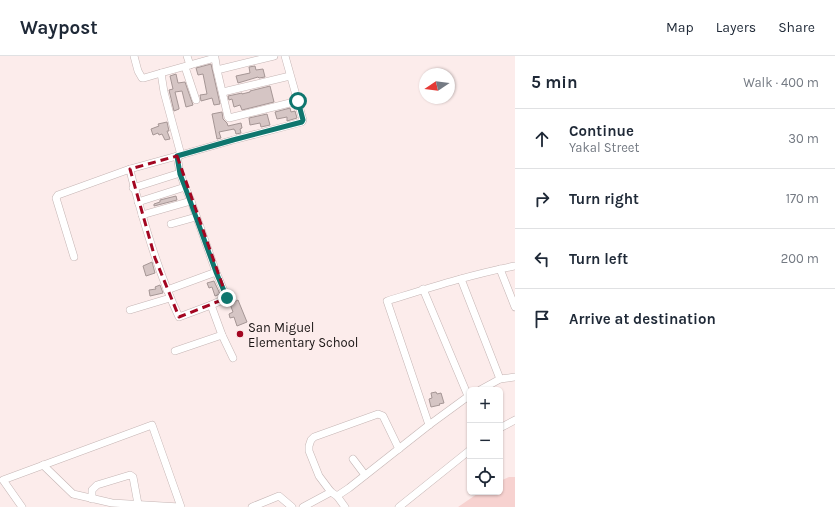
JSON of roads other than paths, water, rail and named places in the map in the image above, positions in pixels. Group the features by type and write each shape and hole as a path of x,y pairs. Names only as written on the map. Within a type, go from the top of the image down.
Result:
{"street":[{"path":"134,56 142,78 214,57 228,117 298,101"},
{"path":"187,56 187,66 196,100"},
{"path":"217,70 274,56"},
{"path":"74,257 56,198 58,195 130,169 302,122 298,101 285,56"},
{"path":"130,169 134,188 155,258 179,317 227,298 180,174 179,156 161,73"},
{"path":"222,92 290,76"},
{"path":"134,188 180,174"},
{"path":"138,202 185,187"},
{"path":"142,216 190,201"},
{"path":"171,224 196,217"},
{"path":"429,425 387,300 423,289 515,266"},
{"path":"500,269 515,307"},
{"path":"167,290 216,272"},
{"path":"461,279 500,379"},
{"path":"423,289 467,392"},
{"path":"130,310 170,298"},
{"path":"211,305 222,335 233,358"},
{"path":"175,352 222,335"},
{"path":"485,387 500,379 515,377"},
{"path":"337,496 429,425 467,398"},
{"path":"345,507 319,476 310,451 309,444 311,440 314,437 378,414 383,416 399,449"},
{"path":"503,426 515,420"},
{"path":"22,507 4,480 43,465 152,425 180,507 112,503 73,494 43,465"},
{"path":"399,507 467,452"},
{"path":"353,459 365,475"},
{"path":"92,499 92,490 96,484 130,475 132,477 138,504"},
{"path":"303,507 331,492"},
{"path":"252,507 279,496 292,507"}],"place":[{"name":"San Miguel Elementary School","path":"240,334"}]}
